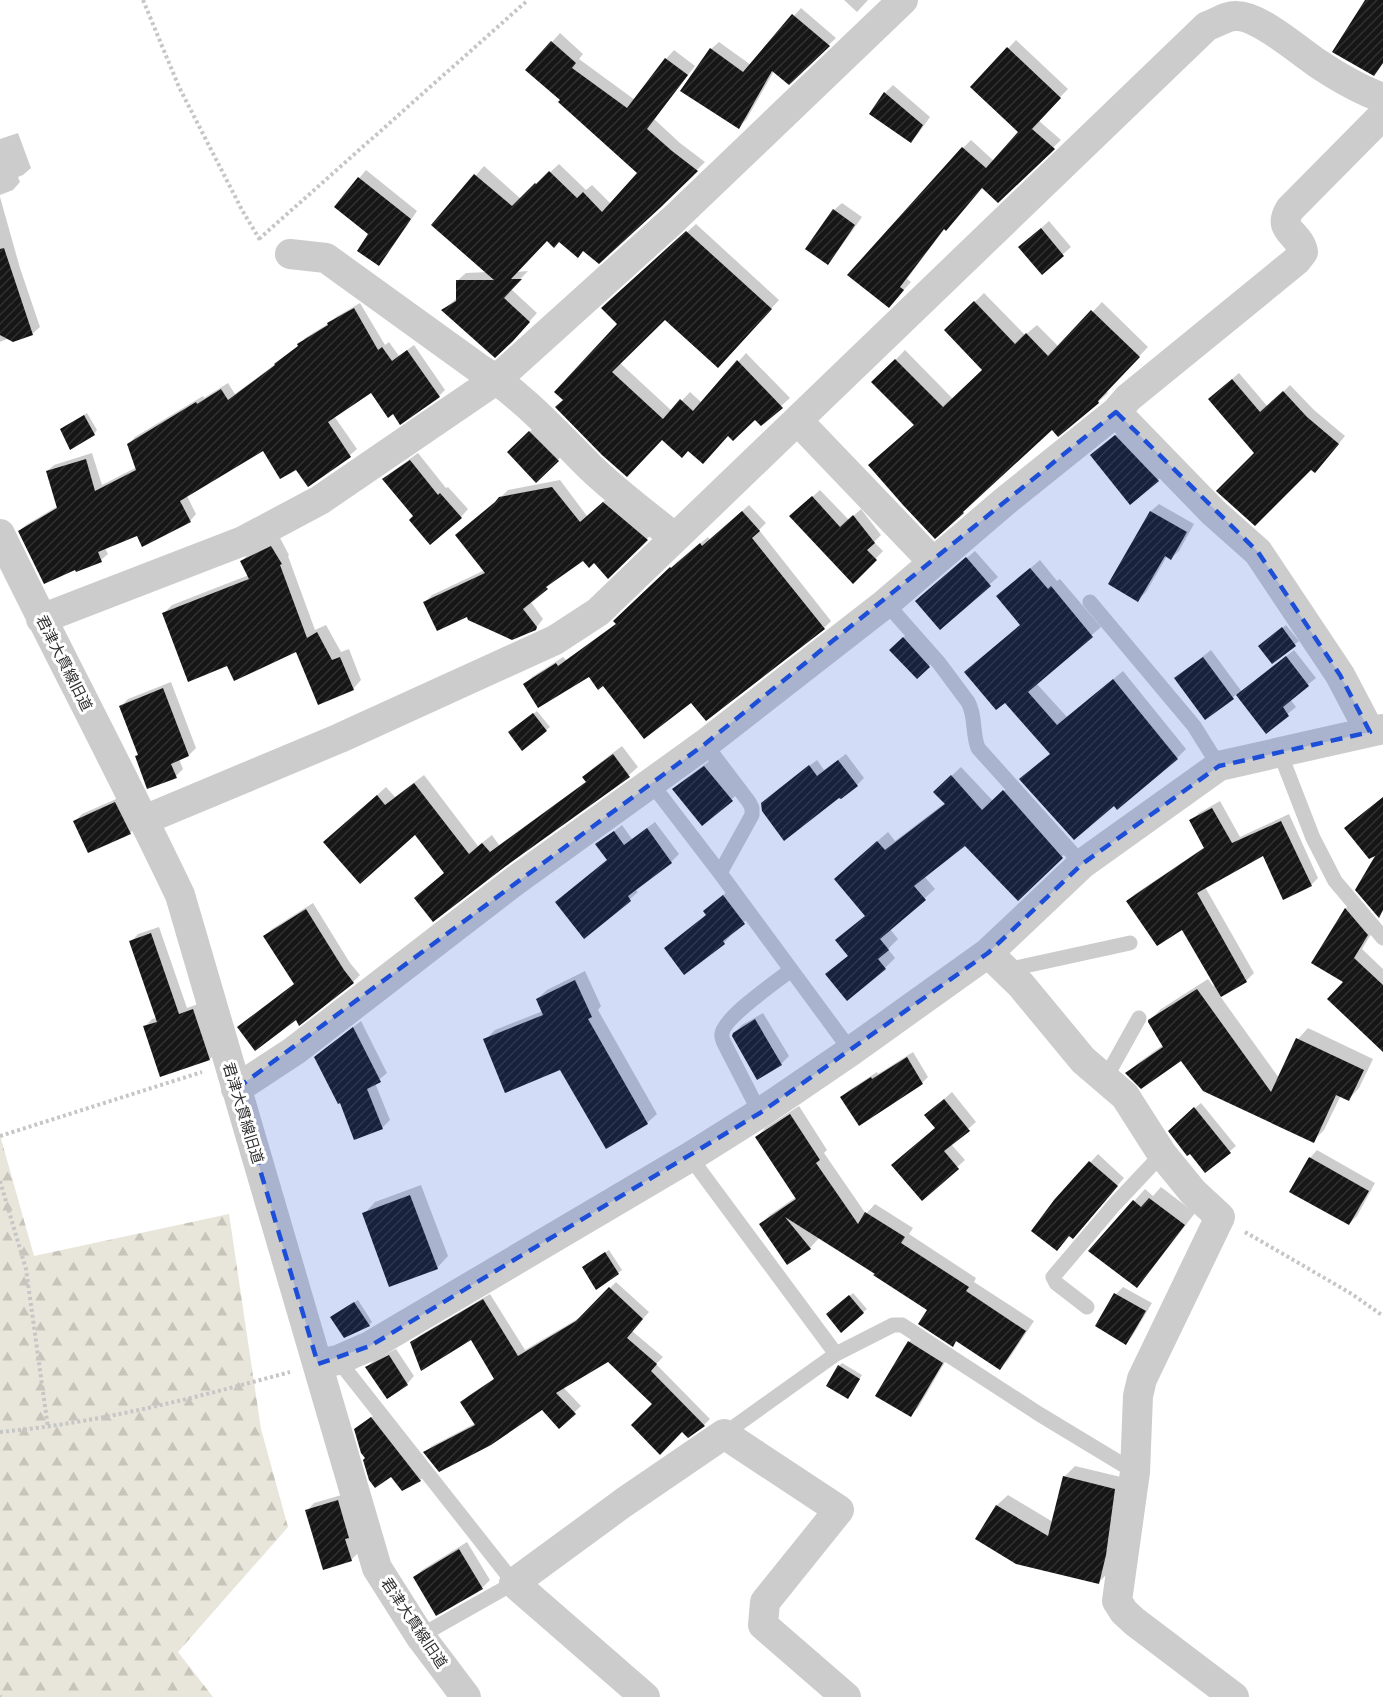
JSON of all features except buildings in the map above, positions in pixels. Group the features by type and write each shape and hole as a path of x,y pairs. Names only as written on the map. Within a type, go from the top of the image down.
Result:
{"street":[{"path":"41,619 243,541 320,500 497,379 674,220 903,0"},
{"path":"144,820 340,738 555,640 598,612 1207,26 1235,15 1242,9 1319,64 1367,93 1383,98"},
{"path":"232,1076 294,1052 516,880 705,744 886,603 1116,412 1128,398 1301,257 1302,248 1285,225 1290,209 1383,115"},
{"path":"290,254 327,258 477,367 497,379 556,432 592,469 675,538"},
{"path":"328,1362 370,1346 690,1157 851,1051 997,962 1082,864 1219,766 1377,731 1258,552 1213,512 1116,412"},
{"path":"798,420 933,562"},
{"name":"君津大貫線旧道","path":"0,534 180,895 232,1076 328,1362 377,1569 420,1636 466,1697"},
{"path":"997,962 1021,985 1083,1060 1125,1096 1162,1154 1193,1192 1220,1217 1143,1379 1138,1396 1135,1472 1117,1601 1134,1622 1234,1697"},
{"path":"645,1697 514,1583 623,1503 724,1434 839,1510 765,1602 763,1625 846,1697"}],"lane":[{"path":"1090,602 1194,726 1219,766"},
{"path":"886,603 939,663 969,702 978,748 1082,864"},
{"path":"705,744 752,808 752,815 720,873"},
{"path":"1280,753 1312,838 1335,881 1383,938"},
{"path":"651,783 851,1051"},
{"path":"997,962 1130,943"},
{"path":"760,1113 724,1043 722,1034 727,1023 737,1012 791,970"},
{"path":"1105,1079 1139,1018"},
{"path":"1087,1307 1056,1283 1053,1277 1162,1154"},
{"path":"690,1157 836,1354"},
{"path":"724,1434 836,1354 893,1324 902,1325 1039,1414 1135,1472"},
{"path":"328,1362 514,1583 420,1636"}],"path":[{"path":"143,0 179,87 242,210 259,239 290,254"},
{"path":"259,239 528,0"},
{"path":"0,1136 232,1076"},
{"path":"0,1181 26,1269 48,1428"},
{"path":"1220,1217 1352,1294 1383,1316"},
{"path":"0,1432 48,1428 182,1402 328,1362"}],"highlighted area":[{"path":"1116,412 1258,552 1340,675 1370,732 1219,766 1082,864 988,953 760,1113 370,1346 318,1364 236,1089 705,744"}],"green space":[{"path":"0,1135 34,1256 229,1214 261,1429 288,1527 178,1652 213,1697 0,1697"}]}
